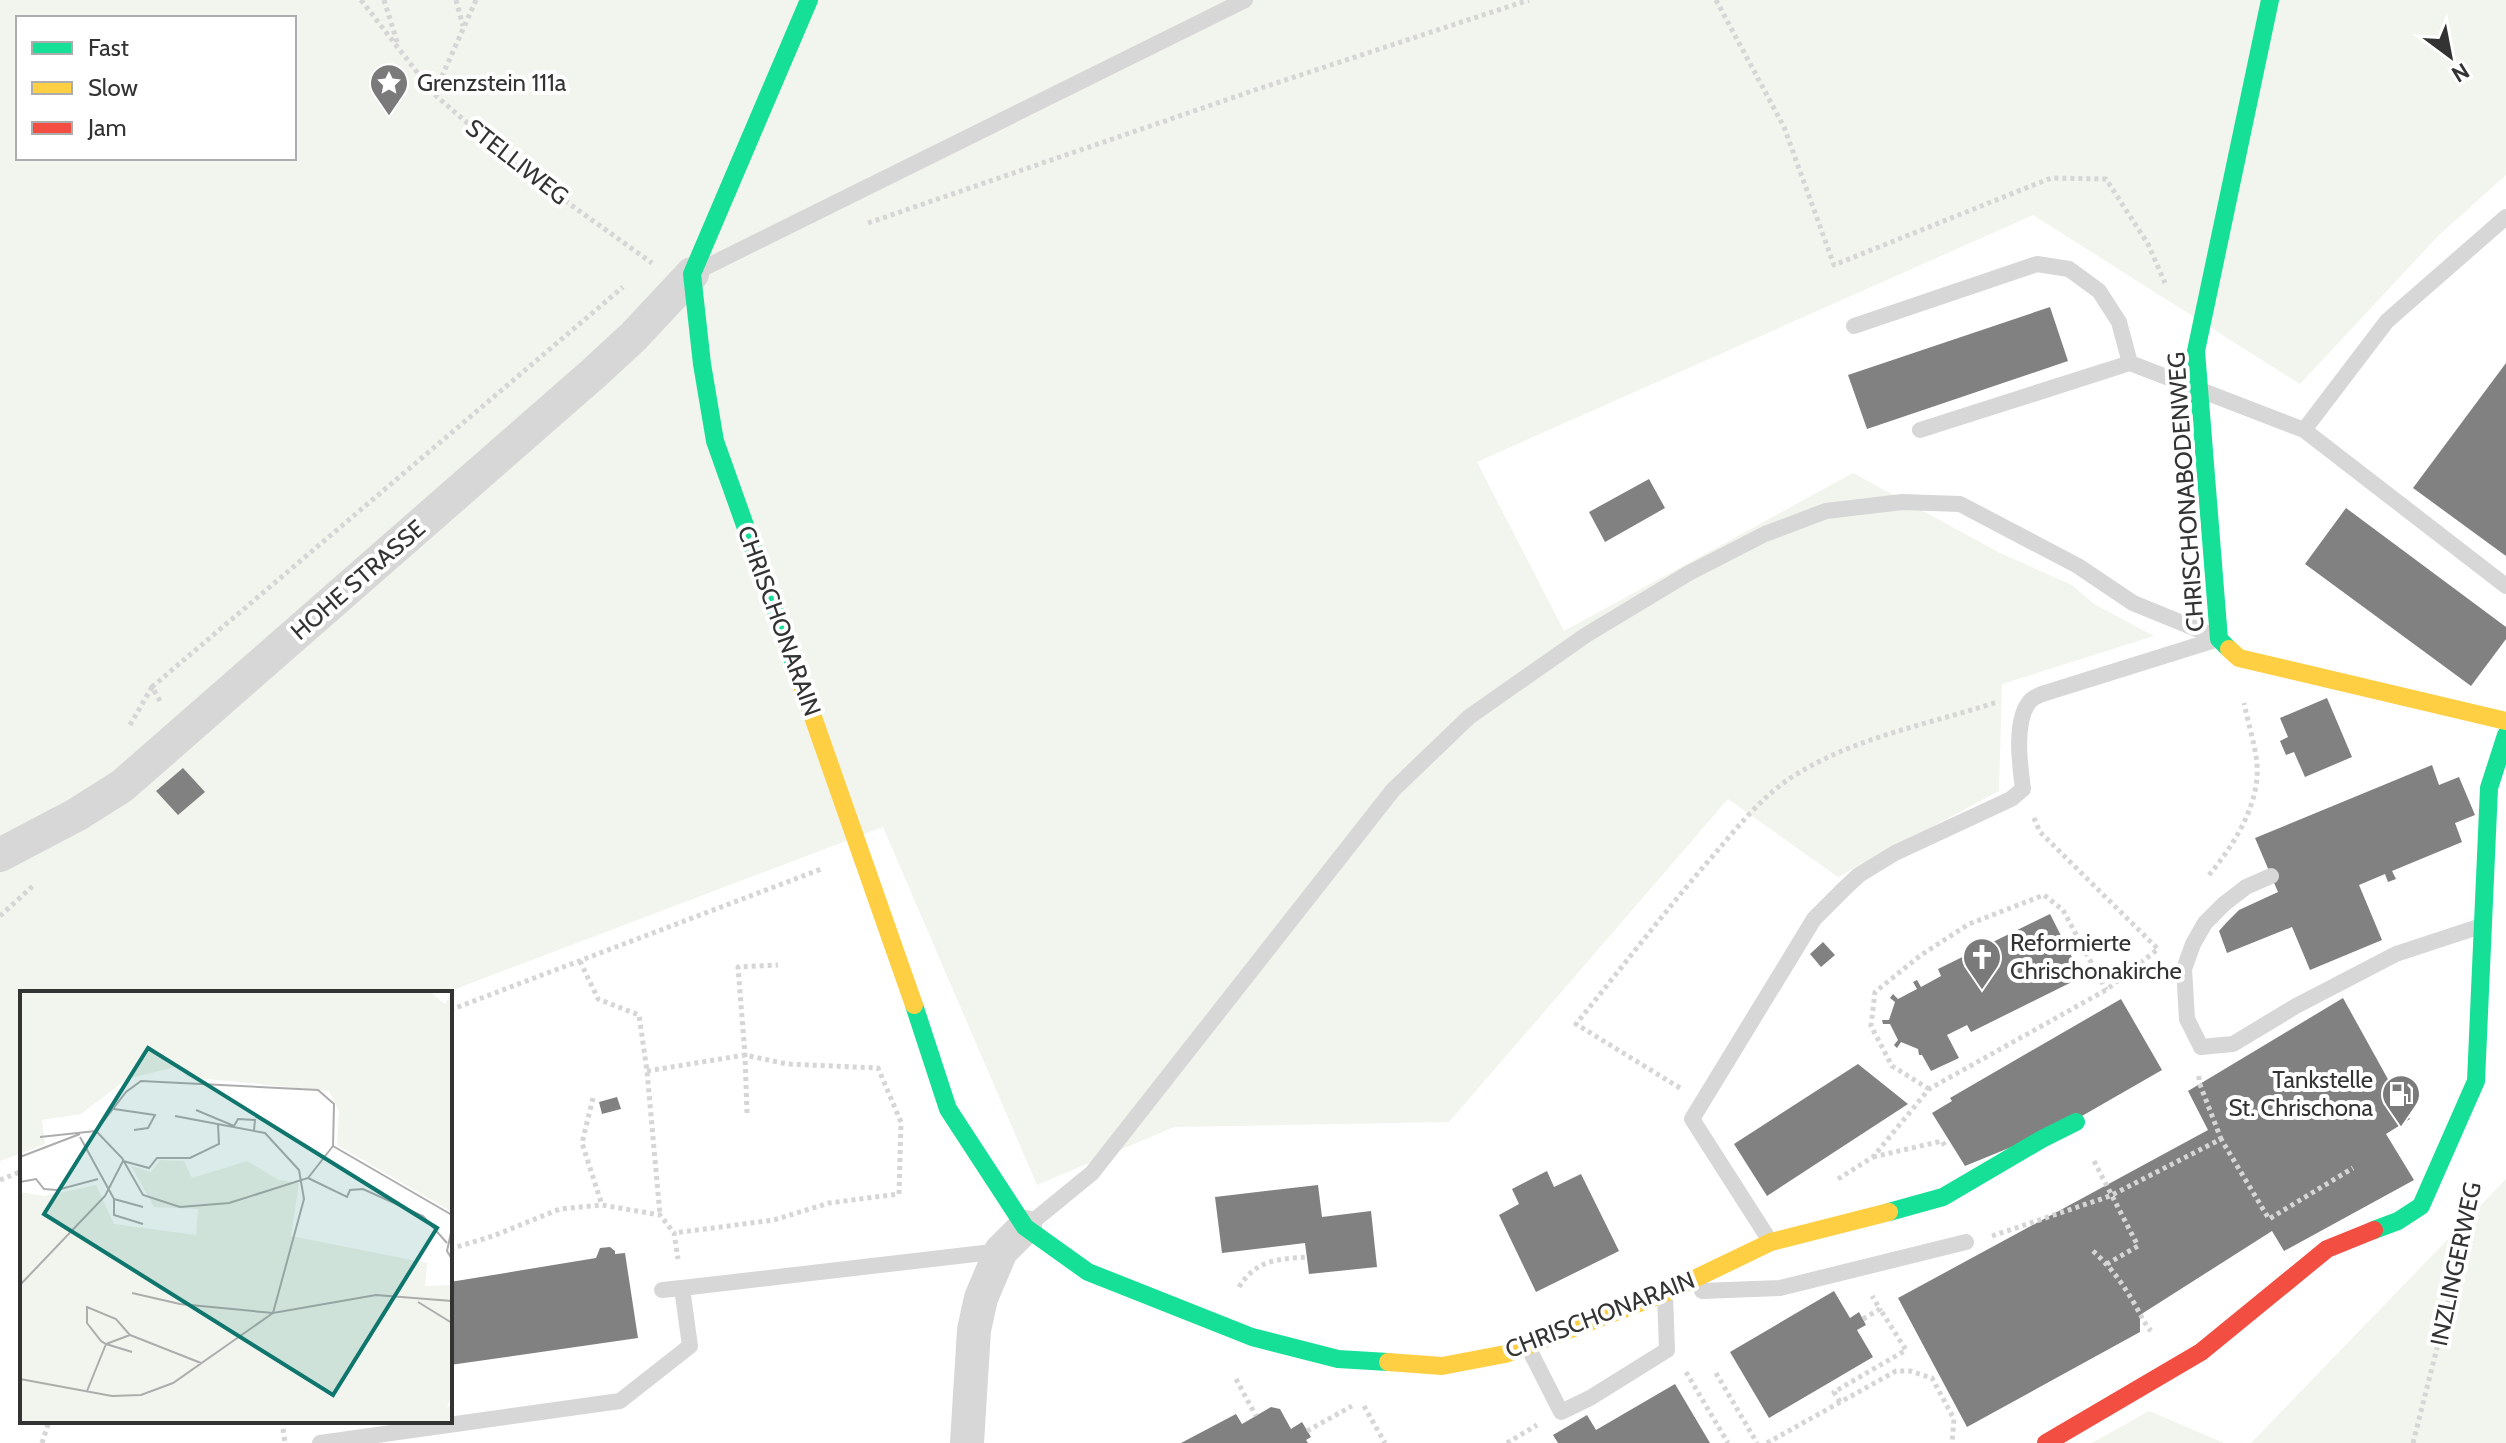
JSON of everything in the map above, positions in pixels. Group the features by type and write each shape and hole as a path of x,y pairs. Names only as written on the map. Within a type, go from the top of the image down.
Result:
{"street":[{"name":"CHRISCHONARAIN","path":"809,0 692,274 715,441 862,854 948,1109 1025,1227 1088,1272 1252,1337 1338,1359 1442,1366 1505,1354 1527,1346 1665,1293 1771,1242 1943,1197 2076,1122"},
{"name":"CHRISCHONABODENWEG","path":"2239,658 2219,639 2196,351 2270,0"},
{"name":"HOHE STRASSE","path":"0,855 76,815 122,786 594,373 692,274"},
{"path":"2239,658 2506,721"},
{"path":"2046,1443 2201,1352 2327,1249 2398,1221 2421,1206 2476,1081 2489,788 2506,735"},
{"path":"967,1443 974,1330 981,1298 1001,1251 1025,1227"}],"lane":[{"path":"692,274 1245,0"},
{"path":"2304,430 2387,321 2506,217"},
{"path":"1854,326 2037,264 2069,269 2099,291 2119,322 2130,363"},
{"path":"1920,430 2130,363 2304,430 2506,586"},
{"path":"1025,1227 1092,1173 1393,790 1469,717 1586,635 1689,573 1765,534 1826,511 1902,502 1960,504 2078,566 2133,603 2219,639"},
{"path":"1771,1242 1692,1119 1814,919 1859,875 1895,853 2011,799 2023,789 2018,741 2030,700 2219,639"},
{"path":"2271,876 2246,887 2224,904 2205,923 2193,944 2184,969 2187,1019 2201,1047 2233,1044 2296,1006 2396,954 2482,925"},
{"path":"1527,1346 1561,1412 1590,1398 1667,1350 1665,1293 1780,1288 1966,1242"},
{"path":"662,1290 1001,1251"},
{"path":"320,1443 620,1401 690,1346 682,1288"}],"path":[{"name":"STELLIWEG","path":"361,0 434,94 518,167 659,268 692,274"},
{"path":"384,0 399,48"},
{"path":"456,0 464,27"},
{"path":"434,94 476,0"},
{"path":"865,224 1529,0"},
{"path":"1716,0 1784,127 1834,265 2051,178 2106,179 2148,244 2170,294"},
{"path":"165,708 152,687 627,283 632,289"},
{"path":"2208,876 2226,854 2255,792 2257,764 2244,705 2239,658"},
{"path":"1701,1101 1576,1024 1702,868 1746,818 1790,778 1837,753 1894,730 1961,714 2009,698 2042,694"},
{"path":"2040,832 2158,949 2186,993"},
{"path":"452,1009 862,854"},
{"path":"1929,1089 1892,1066 1871,1026 1875,992 1921,955 1969,924 2044,895 2063,910 2106,990"},
{"path":"1833,1182 1873,1157 1929,1089 2106,990 2158,949 2160,940"},
{"path":"2070,951 2082,946"},
{"path":"580,961 598,999 639,1015 660,1215 674,1233 682,1288"},
{"path":"747,1113 738,967 778,965"},
{"path":"2201,1047 2199,1082 2221,1139 2269,1219 2353,1168"},
{"path":"647,1071 745,1055 787,1064 878,1068 901,1122 899,1194 829,1203 774,1220 674,1233"},
{"path":"593,1098 582,1143 602,1205"},
{"path":"1966,1242 2003,1233 2110,1196 2221,1139"},
{"path":"1873,1157 1930,1144"},
{"path":"0,1180 20,1172"},
{"path":"2107,1264 2138,1246 2110,1196"},
{"path":"452,1248 493,1236 560,1209 602,1205 660,1215"},
{"name":"INZLINGERWEG","path":"2413,1443 2461,1253 2469,1208"},
{"path":"2093,1251 2107,1264 2144,1324"},
{"path":"1237,1331 1234,1294 1249,1272 1278,1259 1307,1257"},
{"path":"1840,1402 1834,1392 1906,1350 1880,1309"},
{"path":"1767,1443 1896,1371 1910,1371 1932,1378 1954,1419 1952,1443"},
{"path":"1716,1373 1757,1443"},
{"path":"1690,1378 1728,1443"},
{"path":"1361,1401 1385,1443"},
{"path":"42,1443 48,1423"},
{"path":"282,1423 285,1443"}],"shaded area":[{"path":"0,0 2506,0 2506,175 2438,236 2300,384 2033,215 1477,462 1564,631 1853,473 2000,553 2072,585 2094,604 2154,636 2002,684 1999,791 1838,877 1728,799 1449,1122 1174,1127 1037,1185 883,827 450,991 20,991 20,1154 0,1161"},
{"path":"2506,1179 2506,1443 2251,1443"},
{"path":"2149,1411 2224,1443 2092,1443"}],"building":[{"path":"2050,307 2068,361 1867,429 1848,375"},
{"path":"2506,363 2506,556 2413,488"},
{"path":"1649,479 1665,508 1605,542 1589,512"},
{"path":"2346,508 2506,627 2506,639 2471,686 2305,564"},
{"path":"2327,698 2352,757 2305,777 2294,752 2286,755 2280,741 2288,737 2280,718"},
{"path":"2432,765 2439,785 2459,777 2475,815 2455,823 2462,842 2392,871 2396,879 2388,882 2385,874 2359,885 2382,940 2310,970 2292,927 2227,953 2219,931 2239,910 2278,892 2255,838"},
{"path":"183,768 205,792 178,815 156,791"},
{"name":"Reformierte Chrischonakirche","path":"2050,914 2082,977 1971,1032 1967,1025 1947,1035 1959,1058 1931,1071 1918,1049 1901,1042 1897,1048 1894,1045 1898,1040 1890,1024 1883,1024 1882,1020 1889,1020 1895,1002 1890,998 1893,994 1898,999 1917,989 1913,982 1917,980 1921,987 1941,976 1938,969"},
{"path":"1823,942 1835,955 1821,967 1810,954"},
{"path":"2343,998 2410,1119 2386,1134 2414,1180 2284,1251 2272,1231 2140,1315 2140,1332 1967,1427 1898,1298 2208,1130 2188,1091"},
{"path":"2121,999 2162,1070 2068,1124 1965,1166 1932,1113 1952,1101 1950,1098"},
{"path":"1858,1064 1908,1104 1767,1196 1734,1144"},
{"path":"617,1097 621,1109 602,1114 599,1102"},
{"path":"1547,1171 1554,1187 1581,1174 1619,1251 1536,1292 1499,1215 1519,1204 1512,1189"},
{"path":"1318,1185 1322,1217 1371,1211 1377,1267 1309,1274 1305,1243 1222,1253 1215,1197"},
{"path":"610,1247 615,1254 625,1253 638,1338 452,1365 452,1282 596,1258 600,1248"},
{"path":"1834,1291 1850,1318 1859,1312 1866,1325 1857,1330 1873,1357 1769,1418 1730,1352"},
{"path":"1675,1384 1710,1443 1558,1443 1553,1435 1587,1415 1596,1430"},
{"path":"1271,1407 1280,1409 1291,1429 1302,1422 1311,1437 1306,1440 1308,1443 1181,1443 1236,1414 1242,1424"}],"traffic: fast":[{"path":"800,680 715,441 692,274 809,0"},
{"path":"2229,649 2219,639 2196,351 2270,0"},
{"path":"2374,1230 2398,1221 2421,1206 2476,1081 2489,788 2506,735"},
{"path":"914,1005 948,1109 1025,1227 1088,1272 1252,1337 1338,1359 1388,1362"},
{"path":"1889,1212 1943,1197 2076,1122"}],"traffic: slow":[{"path":"2229,649 2239,658 2506,721"},
{"path":"800,680 914,1005"},
{"path":"1388,1362 1442,1366 1505,1354 1665,1293 1771,1242 1889,1212"}],"traffic: jam":[{"path":"2046,1443 2201,1352 2327,1249 2374,1230"}],"place":[{"name":"Grenzstein 111a","path":"389,117"},
{"name":"Reformierte Chrischonakirche","path":"1982,991"},
{"name":"Tankstelle St. Chrischona","path":"2401,1128"}]}
